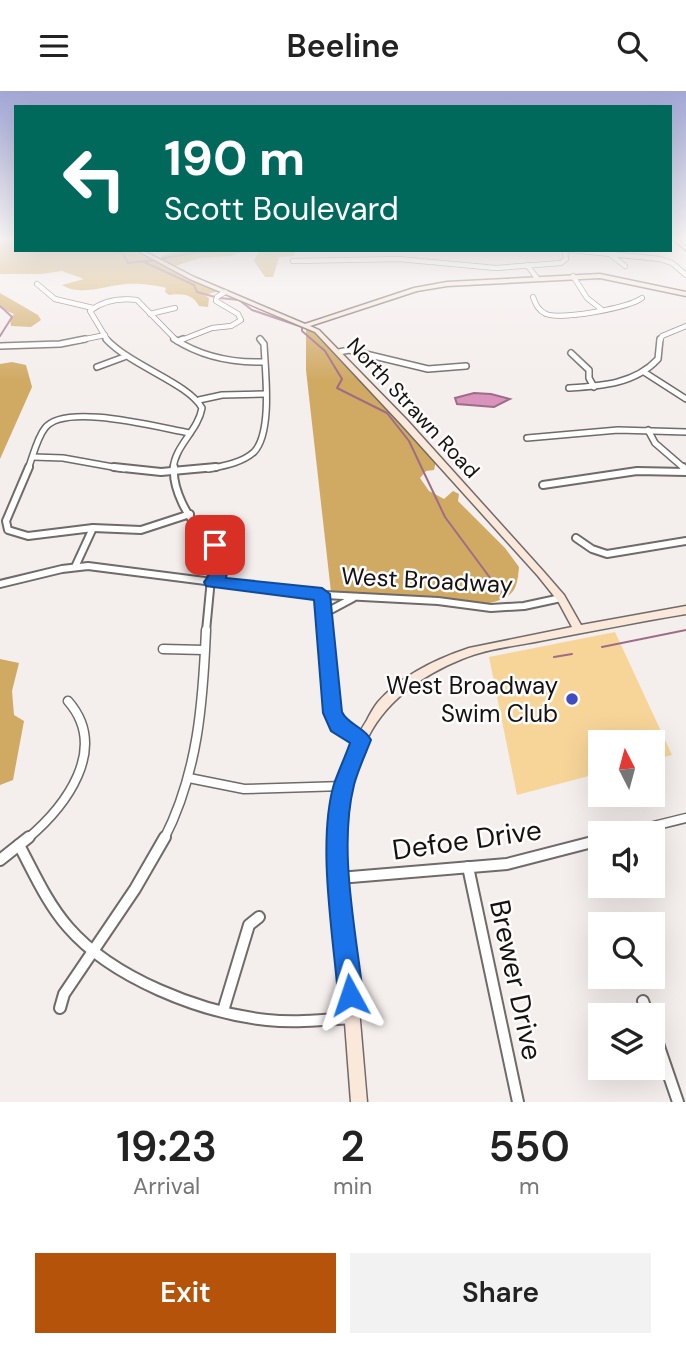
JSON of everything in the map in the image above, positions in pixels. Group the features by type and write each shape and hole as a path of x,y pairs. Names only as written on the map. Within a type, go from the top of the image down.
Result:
{"street":[{"path":"40,287 55,299 93,308 111,301 137,300 165,331 178,341 217,359 242,363 264,362"},
{"name":"North Strawn Road","path":"211,287 317,331 339,352 561,599 579,630"},
{"path":"307,325 425,287"},
{"path":"580,287 587,298 601,309"},
{"path":"657,287 686,294"},
{"path":"178,341 202,331 231,326 241,320 238,314 216,302 222,293"},
{"path":"533,297 539,310 553,316 630,305 642,298"},
{"path":"93,308 90,314 124,357 199,400 214,396 265,394"},
{"path":"150,314 175,308"},
{"path":"569,388 613,384 644,372 658,359 658,344 662,336 686,326"},
{"path":"0,346 60,344 105,335"},
{"path":"33,457 62,457 146,472 227,465 251,456 261,439 265,394 264,344 260,339"},
{"path":"339,352 349,350 428,369 466,366"},
{"path":"571,353 589,370 589,378 594,387"},
{"path":"97,367 124,357"},
{"path":"644,372 686,399"},
{"path":"60,1008 64,994 155,856 189,778 198,732 208,591 212,582 211,543 176,487 174,471 177,452 202,413 199,400"},
{"path":"190,433 79,415 63,417 45,428 6,521 8,530 17,536 29,536 81,527 141,530 190,513"},
{"path":"527,438 605,430 686,432"},
{"path":"648,430 655,443 686,470"},
{"path":"543,485 637,471 686,470"},
{"path":"75,567 93,528"},
{"path":"576,538 592,549 607,554 686,541"},
{"name":"West Broadway","path":"0,584 75,567 322,594 438,601 491,608 524,606 561,599"},
{"path":"322,594 332,713 338,725 361,740"},
{"path":"323,614 357,597"},
{"path":"359,1102 339,878 338,828 344,786 361,740 389,700 437,666 495,646 686,610"},
{"path":"163,649 204,650"},
{"path":"0,860 59,811 74,789 82,765 85,733 77,710 68,701"},
{"path":"189,778 244,789 344,786"},
{"path":"665,823 686,818"},
{"name":"Defoe Drive","path":"339,878 507,864 588,843"},
{"path":"19,845 69,928 94,951 133,976 160,989 223,1011 264,1020 352,1018"},
{"name":"Brewer Drive","path":"468,867 518,1102"},
{"path":"223,1011 250,925 260,917"},
{"path":"665,1064 678,1102"}],"shaded area":[{"path":"67,287 106,287 77,290"},
{"path":"162,287 211,287 219,291 205,295 209,298 208,307 199,306 190,297 182,294 169,295 165,292 166,288"},
{"path":"0,293 38,315 41,320 31,327 11,326 10,319 14,314 0,308"},
{"path":"306,327 322,339 436,461 434,470 426,471 420,478 429,491 444,499 453,491 459,494 458,501 505,548 519,567 515,588 509,596 489,603 331,592 306,370"},
{"path":"12,362 26,365 32,387 0,459 0,364"},
{"path":"474,393 510,399 494,407 457,404 455,398"},
{"name":"West Broadway Swim Club","path":"615,632 660,730 588,730 588,776 517,795 489,657"},
{"path":"0,659 19,663 12,691 14,715 24,721 13,780 0,785"},
{"name":"West Broadway Swim Club","path":"665,740 672,755 665,757"}],"waterway":[{"path":"195,287 197,292 215,297"},
{"path":"220,298 239,300 252,310 302,327 302,331 325,351 342,379 337,388 387,413 409,441 445,517 502,594"},
{"path":"0,306 12,317 0,336"},
{"path":"602,647 686,630"},
{"path":"554,657 572,654"}],"place":[{"name":"West Broadway Swim Club","path":"572,699"}],"route":[{"path":"215,545 220,552 222,565 218,578 212,582 322,594 332,713 338,725 361,740 344,786 338,828 339,878 350,995"}]}
